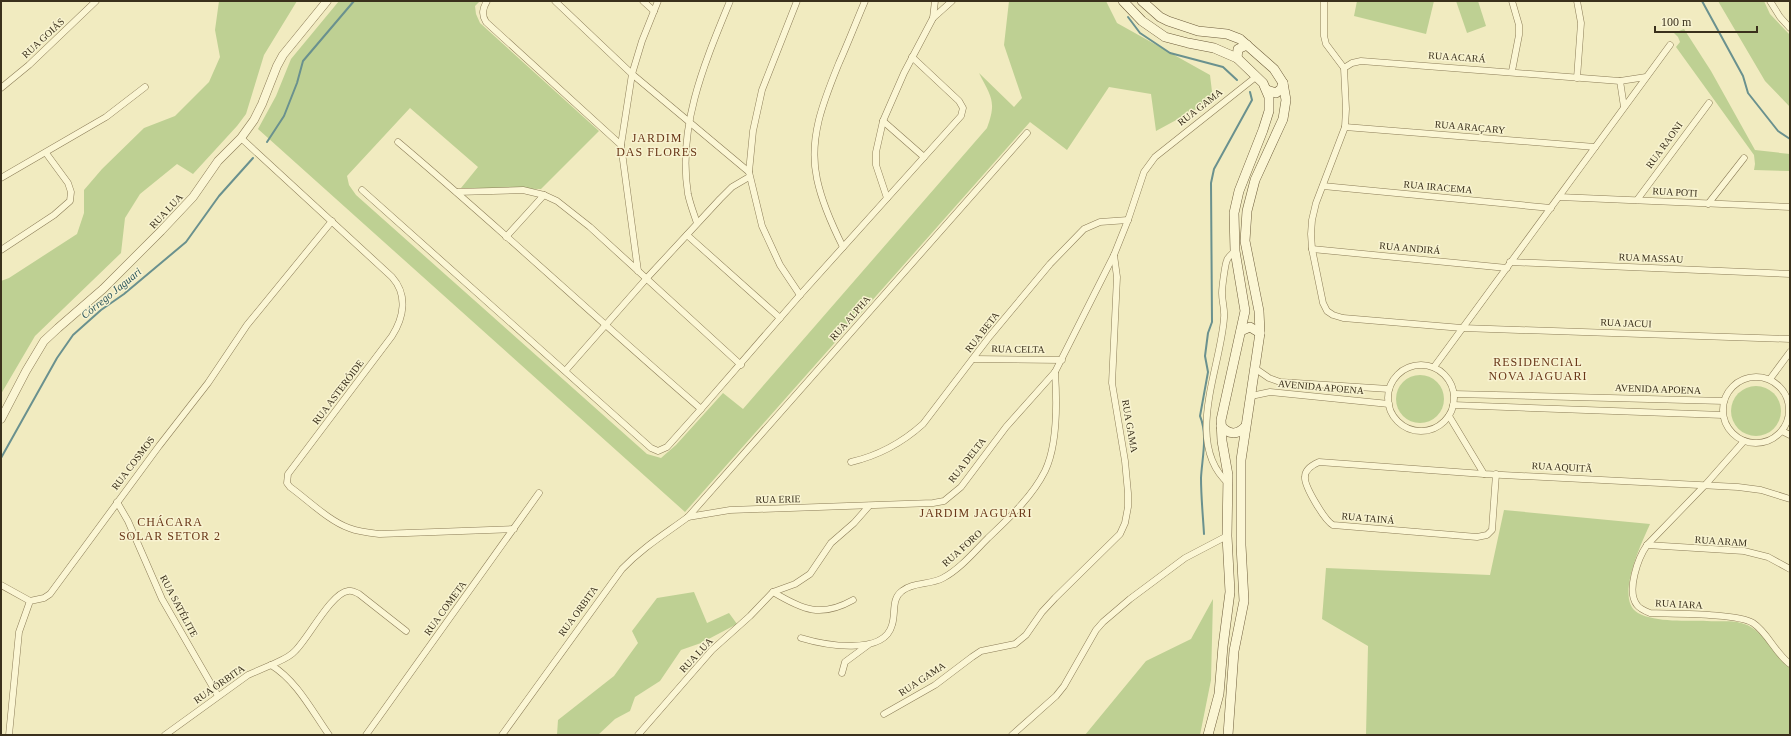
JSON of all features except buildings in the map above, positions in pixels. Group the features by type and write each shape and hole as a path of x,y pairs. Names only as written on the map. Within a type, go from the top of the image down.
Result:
{"main road":[{"path":"1123,1 1142,22 1165,37 1214,48 1237,58 1257,76 1267,90 1270,98 1269,111 1239,191 1234,213 1235,251 1245,307 1242,331 1221,426 1229,484 1227,536 1230,592 1223,642 1219,694 1208,735"},
{"path":"1142,1 1168,21 1198,31 1227,34 1240,39 1270,64 1283,83 1286,100 1283,119 1255,180 1247,211 1245,241 1259,311 1260,333 1256,369 1245,427 1241,460 1241,545 1244,605 1234,651 1228,735"},
{"path":"1237,58 1238,49 1247,45"},
{"path":"1267,90 1276,93 1281,89 1283,83"},
{"path":"1242,331 1250,327 1260,333"},
{"path":"1221,426 1231,433 1239,432 1245,427"},
{"path":"1230,592 1244,592"}],"street":[{"name":"RUA GOIÁS","path":"1,88 29,65 96,1"},
{"name":"RUA LUA","path":"1,419 26,371 44,341 103,289 162,231 193,197 218,161 241,138 254,120 283,55 327,1"},
{"path":"487,1 484,7 483,15 486,22 621,145"},
{"path":"555,1 632,74 690,121 749,174"},
{"path":"643,1 654,11"},
{"path":"638,271 629,215 621,145 632,74 658,1"},
{"path":"697,223 688,194 686,169 690,121 699,79 730,1"},
{"path":"797,1 761,96 753,131 749,174 762,226 780,265 800,295"},
{"path":"843,247 825,210 817,178 815,165 816,129 827,93 864,1"},
{"path":"933,18 935,1"},
{"path":"887,198 876,165 876,152 883,121 912,57 933,18 952,1"},
{"path":"1324,1 1324,36 1326,44 1344,68 1346,109 1344,127 1312,220 1312,249 1323,302 1327,310 1333,315 1343,318 1462,328"},
{"path":"1512,1 1519,25 1519,35 1512,72"},
{"path":"1577,1 1581,23 1577,78"},
{"path":"1770,1 1780,17 1790,28"},
{"path":"1434,367 1670,45"},
{"path":"362,190 655,450 658,451 667,447 741,365 800,295 961,116 963,108 959,101 912,57"},
{"name":"RUA ACARÁ","path":"1344,68 1352,63 1361,61 1620,81 1646,77"},
{"name":"RUA GAMA","path":"884,714 935,685 981,651 1015,644 1026,634 1042,612 1055,598 1120,534 1125,523 1128,507 1128,493 1126,461 1112,383 1117,277 1114,255 1128,220 1144,172 1155,157 1257,76"},
{"path":"1620,81 1624,107"},
{"path":"1,178 106,117 145,87"},
{"name":"RUA RAONI","path":"1637,200 1709,103"},
{"path":"883,121 924,157"},
{"name":"RUA ARAÇARY","path":"1344,127 1595,147"},
{"name":"RUA ALPHA","path":"688,517 1028,133"},
{"name":"RUA ASTERÓIDE","path":"241,138 332,221 399,285 403,299 402,316 392,336 288,474 287,483 290,487 339,523 349,528 366,533 380,534 514,529"},
{"path":"398,142 457,192 605,326 701,409"},
{"path":"1,250 54,216 67,204 71,196 68,183 46,153"},
{"path":"1708,204 1744,158"},
{"path":"566,370 697,223 732,187 749,174"},
{"name":"RUA IRACEMA","path":"1323,186 1550,208"},
{"path":"457,192 523,190 544,195 557,201 590,227 741,365"},
{"path":"506,237 544,195"},
{"name":"RUA POTI","path":"1558,197 1790,207"},
{"name":"RUA BETA","path":"851,462 865,459 911,434 923,424 974,359 990,336 1050,264 1084,229 1100,222 1128,220"},
{"name":"RUA COSMOS","path":"30,601 44,598 50,594 158,446 208,383 248,325 332,221"},
{"path":"687,235 780,318"},
{"name":"RUA ANDIRÁ","path":"1312,249 1508,265"},
{"path":"1229,484 1219,476 1209,448 1206,433 1212,377 1224,318 1225,305 1222,293 1225,265 1227,259 1235,251"},
{"name":"RUA DELTA","path":"869,506 933,503 952,496 961,487 1006,427 1055,372 1114,255"},
{"name":"RUA MASSAU","path":"1508,265 1790,274"},
{"name":"RUA JACUI","path":"1462,328 1790,338"},
{"path":"1770,379 1790,352"},
{"name":"RUA CELTA","path":"974,359 1062,360"},
{"path":"1415,365 1434,367 1448,377 1454,394 1454,405 1449,416 1434,428 1414,430 1405,427 1397,421 1389,404 1389,389 1393,380 1399,373 1415,365"},
{"name":"AVENIDA APOENA","path":"1256,369 1269,378 1280,382 1389,389"},
{"name":"RUA FORO","path":"801,638 818,643 855,645 870,643 885,637 890,631 895,603 900,593 907,588 932,583 952,572 1028,497 1037,484 1049,460 1054,435 1056,406 1055,372"},
{"path":"1751,376 1761,376 1770,379 1778,384 1785,392 1789,401 1789,421 1782,431 1774,438 1764,442 1754,443 1744,441 1734,435 1727,426 1723,415 1724,401 1728,392 1742,379 1751,376"},
{"name":"AVENIDA APOENA","path":"1251,396 1270,392 1389,404"},
{"name":"AVENIDA APOENA","path":"1454,394 1724,401"},
{"path":"1590,410 1591,397"},
{"path":"1454,405 1723,415"},
{"path":"1449,416 1484,474"},
{"path":"1782,431 1790,435"},
{"name":"RUA IARA","path":"1744,441 1706,484 1647,545 1642,554 1632,594 1640,609 1650,613 1730,616 1745,619 1753,623 1762,631 1790,664"},
{"name":"RUA TAINÁ","path":"1484,474 1319,462 1312,465 1305,476 1305,482 1326,520 1333,525 1477,537 1487,535 1492,530 1496,474"},
{"name":"RUA AQUITÃ","path":"1484,474 1706,484 1762,490 1790,499"},
{"name":"RUA COMETA","path":"366,735 539,493"},
{"name":"RUA SATÉLITE","path":"117,502 128,521 162,599 218,696"},
{"path":"773,592 804,579 815,568 831,543 854,523 869,506"},
{"name":"RUA ERIE","path":"688,517 730,510 869,506"},
{"name":"RUA ORBITA","path":"502,735 622,569 634,556 654,540 688,517"},
{"path":"1012,735 1056,696 1064,686 1090,640 1103,622 1130,599 1186,558 1227,536"},
{"name":"RUA ARAM","path":"1647,545 1744,551 1768,557 1790,569"},
{"path":"1,585 30,601 19,632 9,735"},
{"name":"RUA ÓRBITA","path":"165,735 248,675 295,652 325,610 336,598 347,591 353,591 359,594 406,631"},
{"name":"RUA LUA","path":"638,735 667,704 695,668 773,592"},
{"path":"773,592 805,609 832,609 854,600"},
{"path":"842,673 843,666 847,660 870,643"},
{"path":"271,665 281,671 293,684 329,735"}],"green space":[{"path":"219,1 297,1 264,55 246,114 193,174 177,164 140,194 125,218 121,253 35,336 1,394 1,281 9,278 77,234 84,213 84,190 102,169 144,128 175,116 209,82 220,57 215,30"},
{"path":"339,1 480,1 475,6 476,14 480,23 599,131 541,189 461,188 478,167 410,108 347,176 349,185 356,195 647,454 661,458 676,445 723,393 743,409 987,128 992,111 992,105 987,88 979,73 1014,107 1022,98 1004,45 1009,1 1106,1 1117,23 1210,75 1213,100 1156,131 1151,94 1109,87 1067,150 1030,122 685,512 258,129 276,96 291,59"},
{"path":"1357,1 1434,1 1426,34 1354,16"},
{"path":"1456,1 1478,1 1486,26 1467,33"},
{"path":"1718,1 1764,1 1770,14 1790,35 1790,107 1765,81"},
{"path":"1684,29 1711,71 1755,150 1790,154 1790,171 1754,170 1754,155 1676,47 1680,42 1674,33"},
{"path":"1420,375 1429,377 1437,382 1442,390 1444,399 1442,408 1437,416 1429,421 1420,423 1411,421 1403,416 1398,408 1396,399 1398,390 1403,382 1411,377"},
{"path":"1751,386 1761,386 1774,393 1781,406 1781,416 1774,429 1761,436 1751,436 1742,432 1735,425 1731,416 1731,406 1735,397 1742,390"},
{"path":"1504,510 1650,524 1632,570 1629,584 1631,606 1638,613 1663,620 1733,622 1741,623 1755,630 1790,666 1790,735 1366,735 1368,646 1322,619 1326,568 1490,575"},
{"path":"694,592 707,623 729,613 737,624 701,643 681,650 660,681 635,697 630,711 615,719 598,735 557,735 558,720 614,676 638,643 632,631 657,598"},
{"path":"1213,599 1211,680 1200,735 1085,735 1146,661 1191,639"}],"waterway":[{"path":"267,142 284,116 297,83 303,61 354,1"},
{"path":"1702,1 1743,76 1748,93 1778,131 1790,139"},
{"path":"1128,17 1140,33 1170,53 1223,67 1237,80"},
{"path":"1204,534 1201,478 1204,431 1200,416 1208,372 1205,356 1208,333 1212,322 1211,183 1214,169 1252,100 1250,92"},
{"name":"Córrego Jaguari","path":"1,458 57,358 73,335 101,310 124,294 186,242 219,196 253,158"}],"district":[{"name":"JARDIM DAS FLORES","path":"657,145"},
{"name":"RESIDENCIAL NOVA JAGUARI","path":"1538,369"},
{"name":"JARDIM JAGUARI","path":"976,513"},
{"name":"CHÁCARA SOLAR SETOR 2","path":"170,529"}]}
